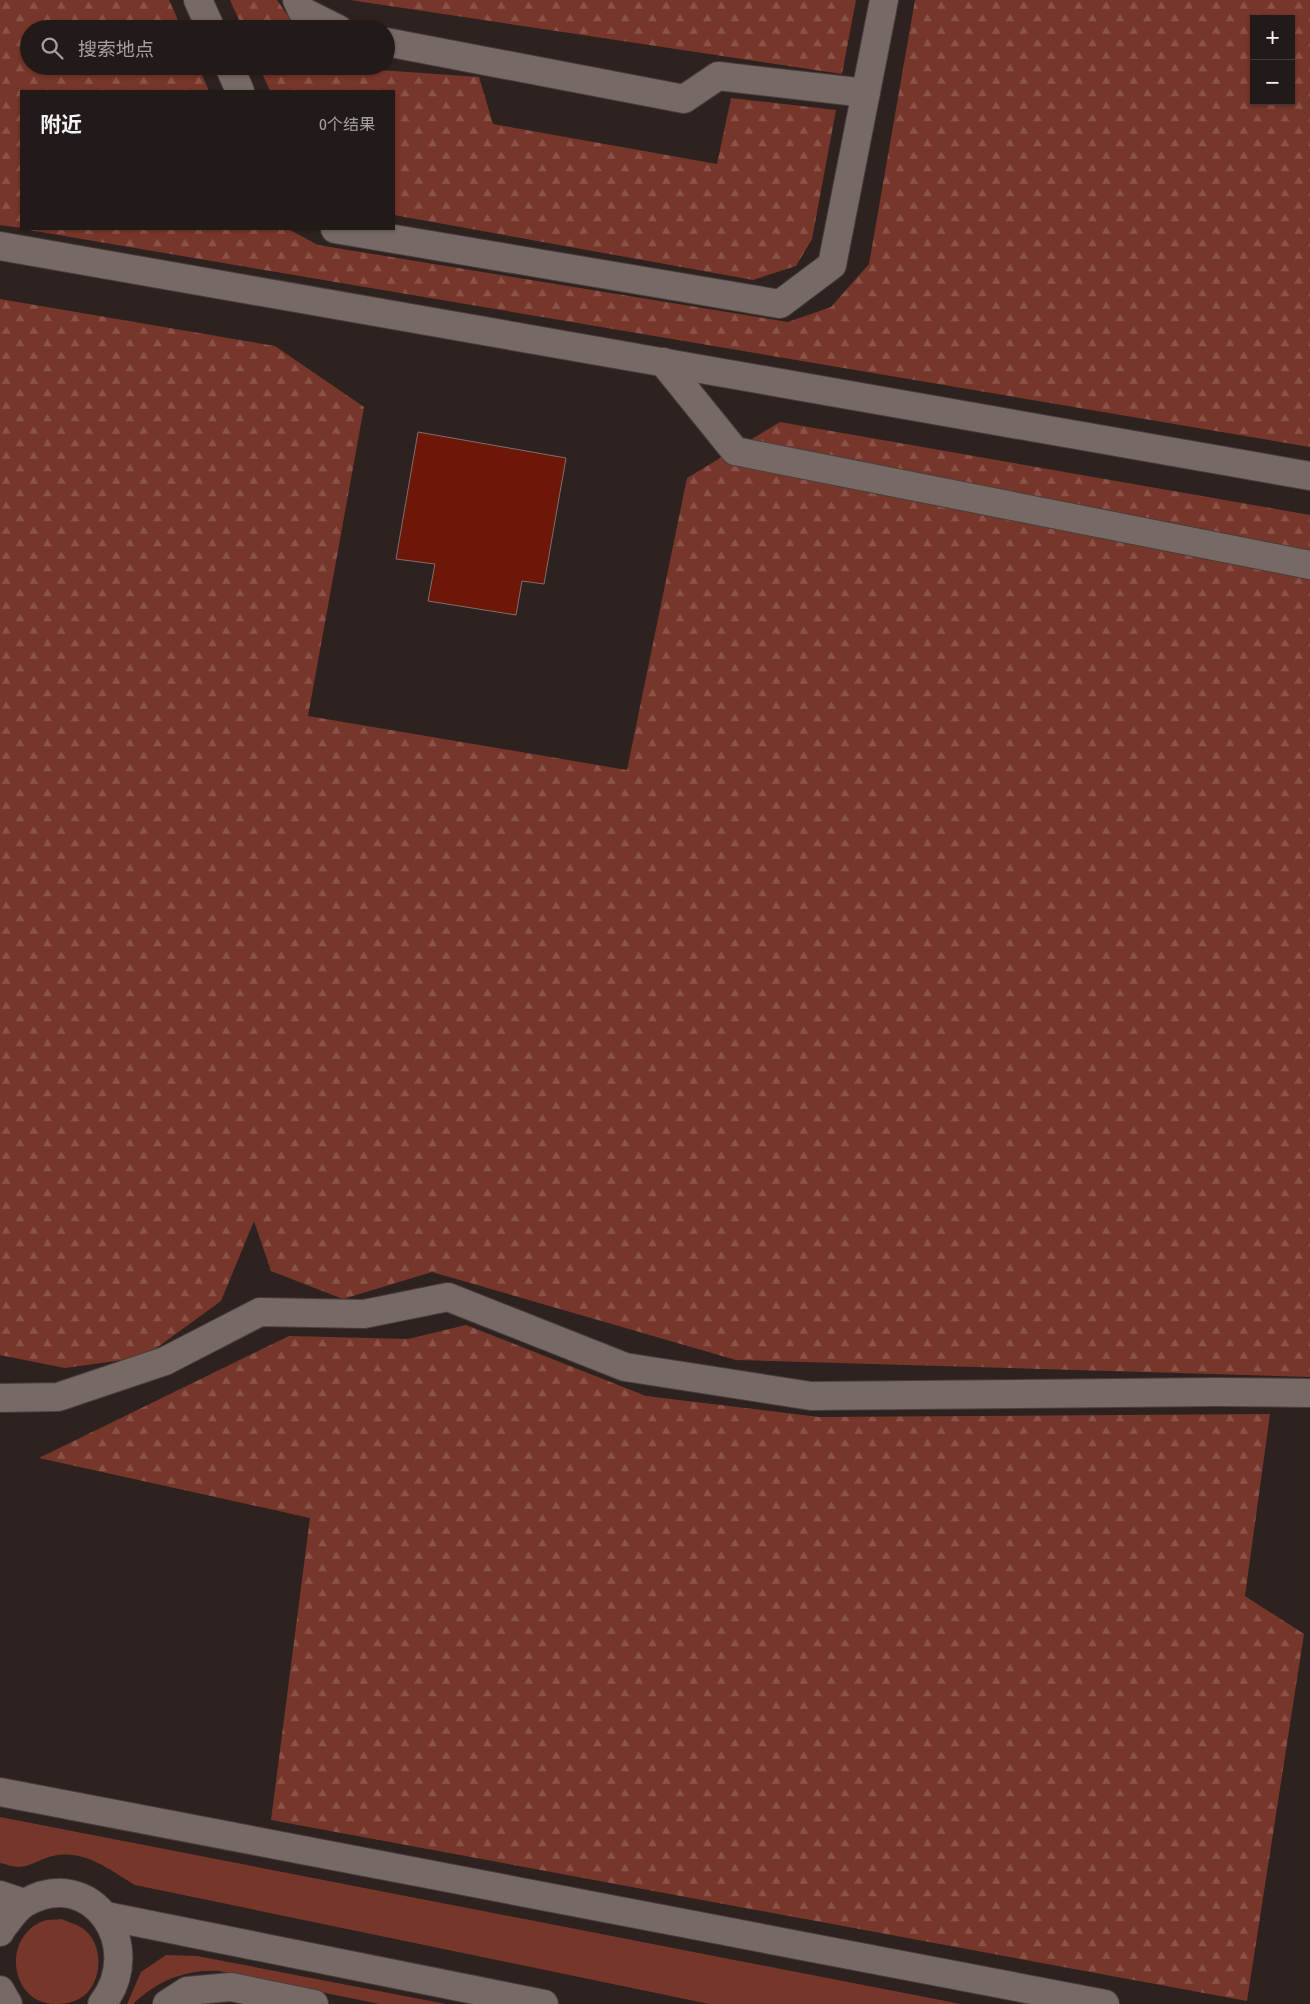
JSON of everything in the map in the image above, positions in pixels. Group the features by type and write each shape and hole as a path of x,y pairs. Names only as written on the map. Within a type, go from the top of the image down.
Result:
{"street":[{"path":"198,0 207,20"},
{"path":"297,0 302,11 320,20"},
{"path":"341,230 780,304 832,265 884,0"},
{"path":"395,44 684,99 718,76 866,93"},
{"path":"232,75 240,90"},
{"path":"0,246 1310,476"},
{"path":"663,362 734,451 1310,565"},
{"path":"0,1398 58,1397 165,1361 260,1312 364,1314 448,1297 625,1368 811,1396 1217,1392 1310,1393"},
{"path":"0,1792 1106,2004"},
{"path":"0,1932 12,1899 65,1892 85,1899 106,1916 119,1946 118,1971 112,1992 102,2004"},
{"path":"106,1916 544,2004"},
{"path":"167,2004 187,1991 231,1987 314,2004"},
{"path":"0,1990 8,2004"}],"green space":[{"path":"0,0 169,0 178,20 20,20 20,75 202,75 209,90 20,90 20,228 0,225"},
{"path":"230,0 277,0 293,20 239,20"},
{"path":"350,0 856,0 842,74"},
{"path":"915,0 1310,0 1310,447 29,230 290,230 318,245 788,322 831,307 869,264"},
{"path":"395,71 479,77 493,124 717,164 731,98 836,110 812,239 796,266 753,280 395,215 395,90 270,90 263,75 395,75"},
{"path":"0,299 275,346 364,407 308,716 627,770 687,478 780,422 1310,515 1310,1377 736,1360 432,1272 343,1299 271,1271 254,1221 221,1301 144,1357 65,1368 0,1355"},
{"path":"466,1325 646,1396 819,1417 1270,1414 1245,1596 1304,1634 1247,2001 271,1820 310,1518 39,1458 289,1336 408,1339"},
{"path":"0,1817 961,2004 709,2004 135,1885 106,1867 76,1855 53,1856 23,1867 14,1867 0,1863"},
{"path":"61,1919 82,1928 89,1934 97,1950 98,1969 92,1986 84,1996 73,2002 56,2004 41,2001 29,1993 21,1982 16,1969 21,1941 30,1929 43,1921"},
{"path":"166,1955 197,1956 446,2004 379,2004 219,1971 207,1971 184,1974 173,1978 152,1989 133,2004 127,2004 141,1972"}],"building":[{"path":"418,432 566,458 544,584 522,581 516,615 428,601 435,564 396,559"}]}
